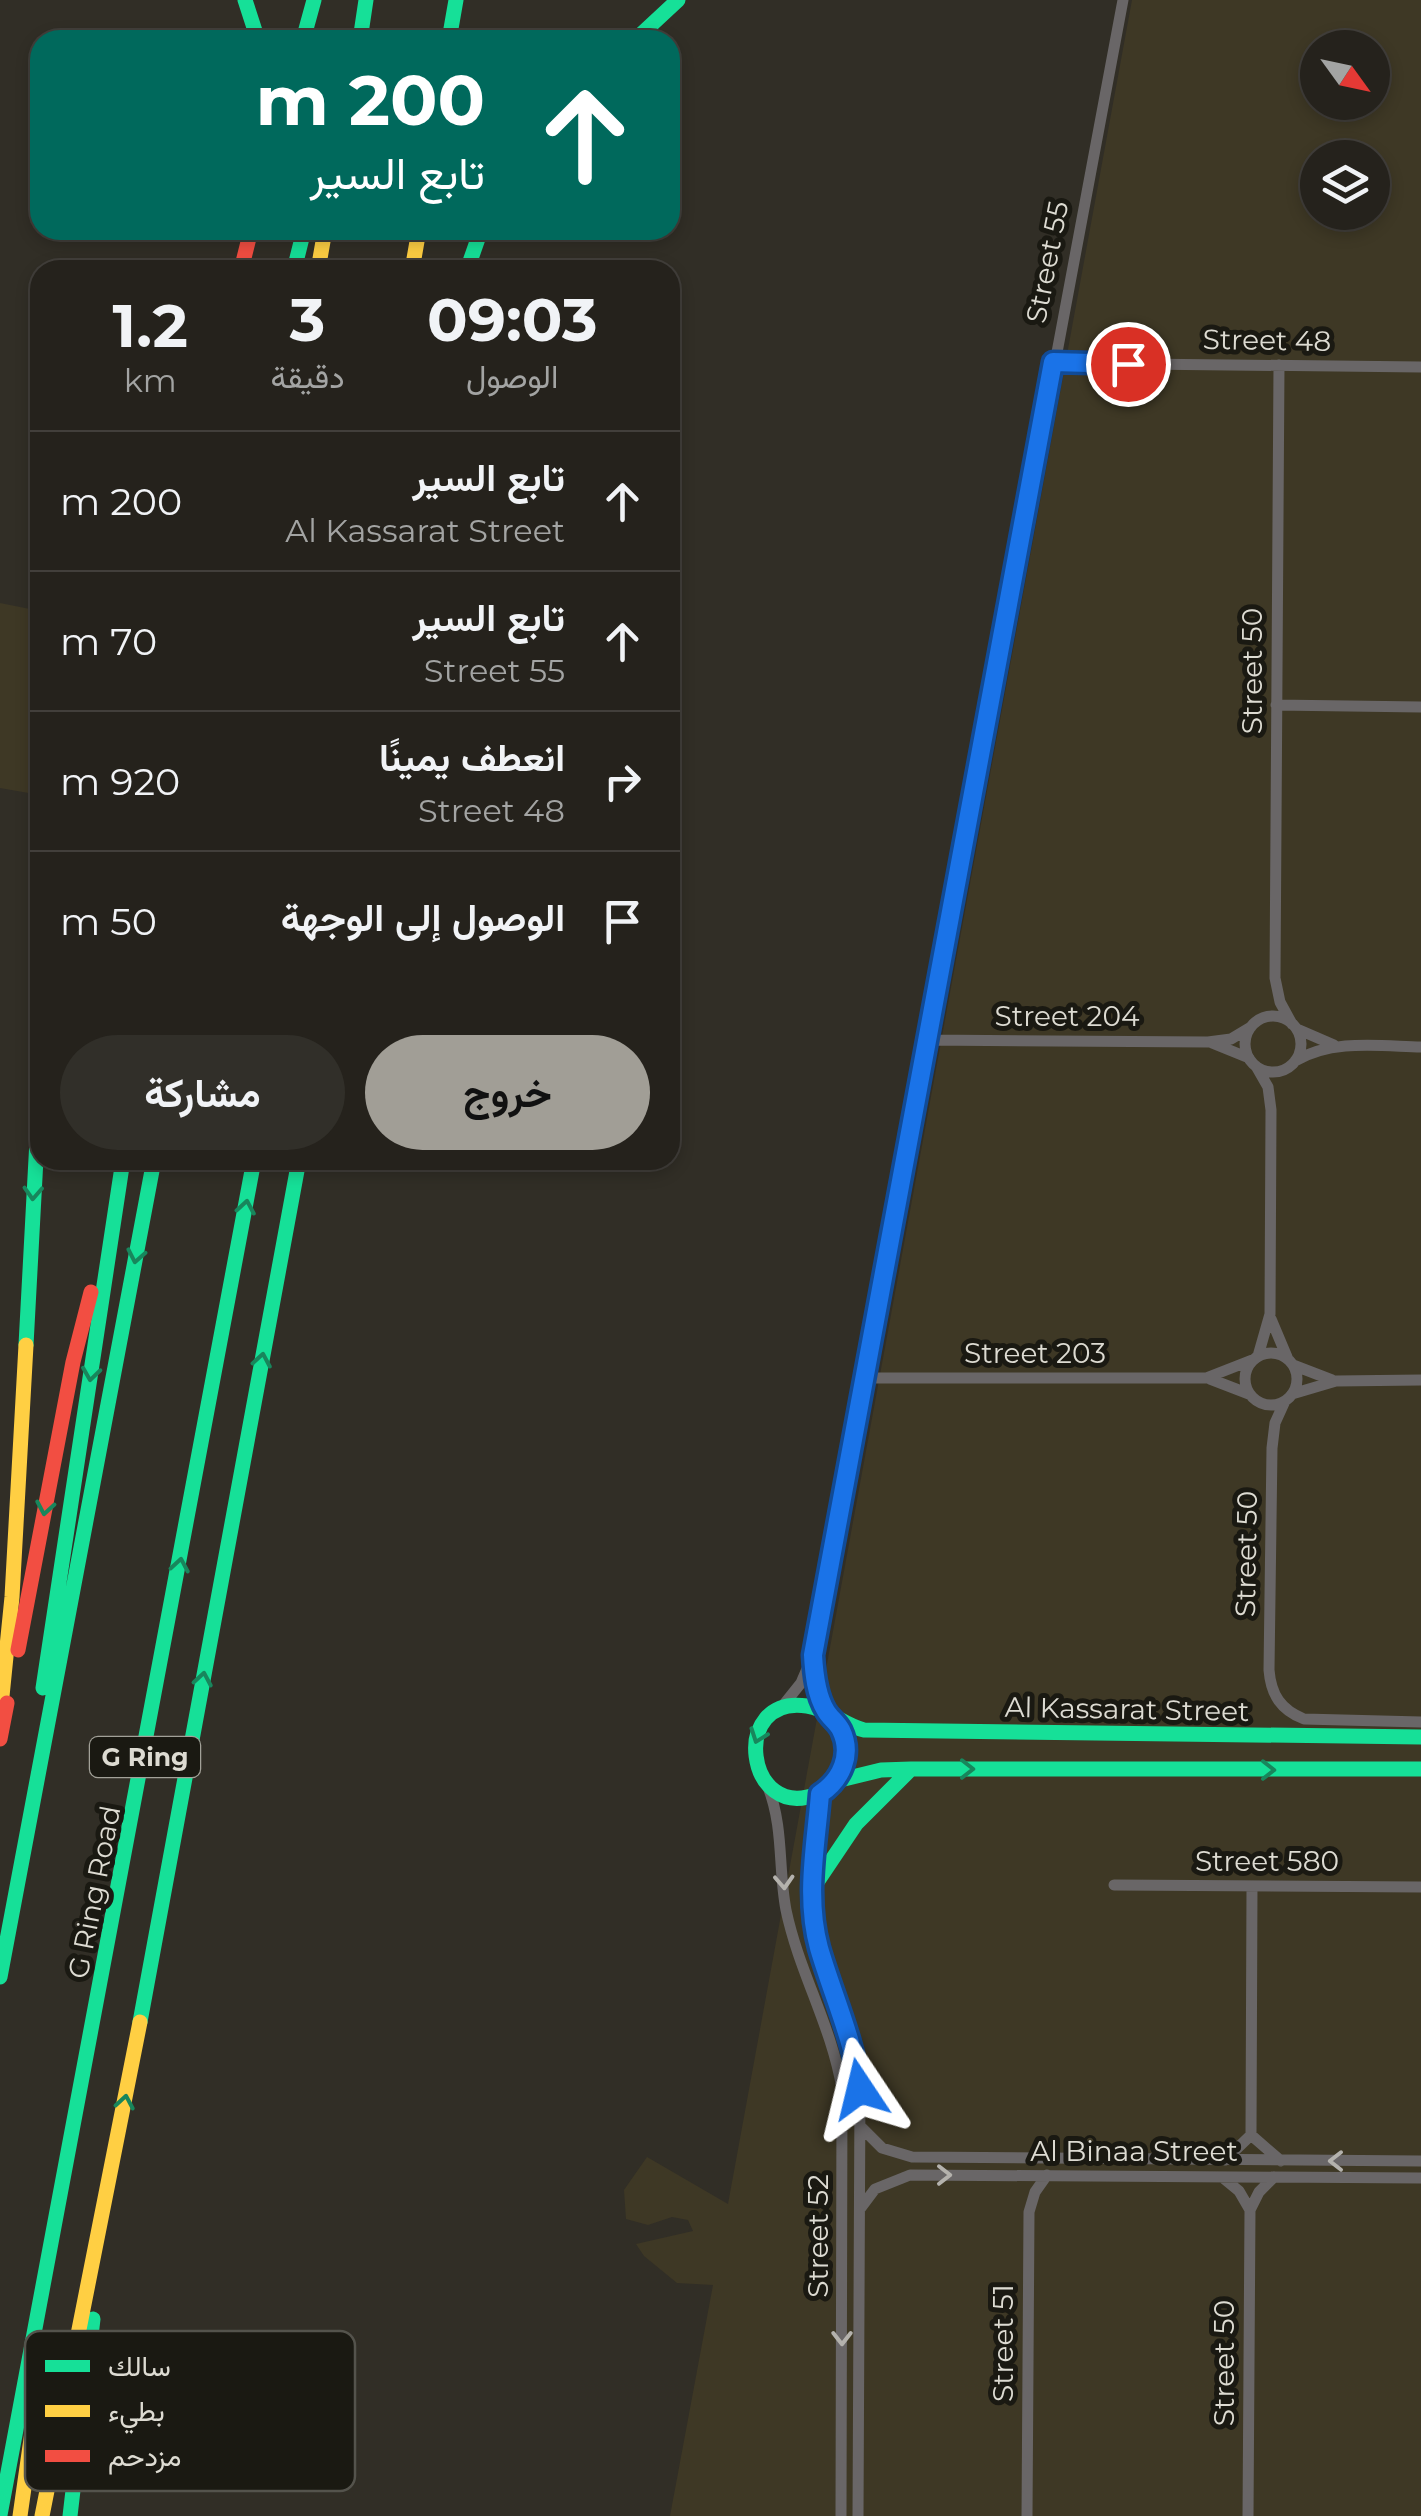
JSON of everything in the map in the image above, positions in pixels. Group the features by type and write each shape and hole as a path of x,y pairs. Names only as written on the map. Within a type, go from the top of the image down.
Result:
{"main road":[{"path":"245,0 255,30"},
{"path":"306,30 314,0"},
{"path":"361,30 366,0"},
{"path":"451,30 456,0"},
{"path":"646,30 678,0"},
{"path":"0,1716 12,1598 35,1170"},
{"path":"0,1739 73,1362 121,1170"},
{"path":"33,1799 45,1660 80,1462 122,1170"},
{"path":"0,1976 152,1170"},
{"name":"G Ring Road","path":"35,2331 252,1170"},
{"path":"80,2331 297,1170"},
{"name":"Al Kassarat Street","path":"781,1708 796,1704 853,1728 878,1730 1421,1736"},
{"path":"781,1708 766,1718 753,1744 756,1772 768,1787 798,1798 820,1794 836,1781 881,1770 1421,1770"},
{"path":"830,1716 842,1731 846,1757 836,1781"},
{"path":"813,1888 847,1832 880,1793 911,1769"},
{"path":"46,2331 78,2108"},
{"path":"92,2331 107,2198"},
{"name":"G Ring Road","path":"0,2514 25,2384"},
{"path":"20,2516 25,2481"},
{"path":"42,2516 47,2491"},
{"path":"70,2516 73,2491"}],"street":[{"name":"Street 55","path":"781,1708 801,1683 813,1655 1123,0"},
{"name":"Street 48","path":"1053,362 1421,367"},
{"name":"Street 50","path":"1279,366 1275,978 1280,1002 1295,1026"},
{"path":"1276,705 1421,707"},
{"name":"Street 50","path":"1254,1024 1275,978"},
{"path":"1338,1046 1276,1016 1254,1024 1245,1042 1268,1086 1271,1110 1270,1314 1245,1380 1250,1394 1266,1404 1336,1380 1421,1380"},
{"name":"Street 204","path":"926,1040 1208,1042 1231,1038 1254,1024"},
{"path":"1271,1110 1300,1050 1295,1026"},
{"name":"Street 204","path":"1208,1042 1253,1062"},
{"path":"1253,1062 1272,1072 1316,1050 1338,1046 1421,1046"},
{"path":"1270,1314 1297,1380 1288,1398"},
{"path":"1255,1358 1273,1353 1336,1380"},
{"name":"Street 203","path":"1206,1378 1255,1358"},
{"name":"Street 203","path":"864,1378 1206,1378 1250,1394"},
{"name":"Street 50","path":"1282,1706 1270,1683 1269,1670 1272,1448 1275,1423 1288,1398"},
{"name":"Street 55","path":"813,1655 816,1684 830,1716"},
{"name":"Al Kassarat Street","path":"1282,1706 1304,1720 1421,1722"},
{"name":"Street 52","path":"768,1787 779,1820 786,1909 830,2034 842,2089 842,2516"},
{"name":"Street 52","path":"820,1794 813,1888 819,1948 856,2058 860,2126 858,2516"},
{"name":"Street 580","path":"1114,1885 1421,1887"},
{"path":"1223,2160 1237,2152 1251,2135 1252,1886"},
{"name":"Al Binaa Street","path":"860,2126 882,2148 912,2157 1421,2161"},
{"path":"1251,2135 1280,2161"},
{"name":"Al Binaa Street","path":"860,2209 875,2189 910,2175 1421,2178"},
{"name":"Street 51","path":"1027,2516 1029,2212 1035,2192 1047,2175"},
{"path":"1222,2177 1239,2191 1250,2210"},
{"path":"1250,2210 1259,2192 1274,2177"},
{"name":"Street 50","path":"1248,2516 1250,2210"}],"shaded area":[{"path":"1132,0 1421,0 1421,2516 670,2516 713,2285 677,2283 644,2256 636,2244 693,2231 688,2220 672,2217 648,2225 626,2219 624,2190 647,2157 728,2204"},
{"path":"0,603 30,609 30,793 0,788"}],"traffic: fast":[{"path":"245,0 255,30"},
{"path":"306,30 314,0"},
{"path":"362,30 366,0"},
{"path":"451,30 456,0"},
{"path":"646,30 678,0"},
{"path":"296,260 302,240"},
{"path":"470,260 478,240"},
{"path":"26,1345 35,1170"},
{"path":"43,1688 121,1170"},
{"path":"0,1977 152,1170"},
{"path":"34,2331 252,1170"},
{"path":"140,2022 297,1170"},
{"path":"835,1720 846,1751 834,1782 817,1794 793,1798 775,1791 762,1776 756,1756 757,1736 766,1719 782,1708 815,1708 864,1730 1421,1737"},
{"path":"836,1781 881,1770 911,1769 1421,1769"},
{"path":"813,1888 856,1824 911,1769"},
{"path":"92,2331 93,2319"},
{"path":"0,2515 25,2382"},
{"path":"70,2516 73,2491"}],"traffic: slow":[{"path":"320,260 323,240"},
{"path":"414,260 417,240"},
{"path":"0,1716 12,1597 26,1345"},
{"path":"79,2331 140,2022"},
{"path":"20,2516 25,2481"},
{"path":"42,2516 47,2491"}],"traffic: jam":[{"path":"244,260 248,240"},
{"path":"18,1650 73,1362 91,1292"},
{"path":"0,1739 7,1703"}],"route":[{"path":"860,2089 849,2028 819,1948 814,1923 812,1870 820,1794 836,1781 842,1770 846,1744 842,1731 826,1712 813,1655 1053,362 1128,364"}]}
